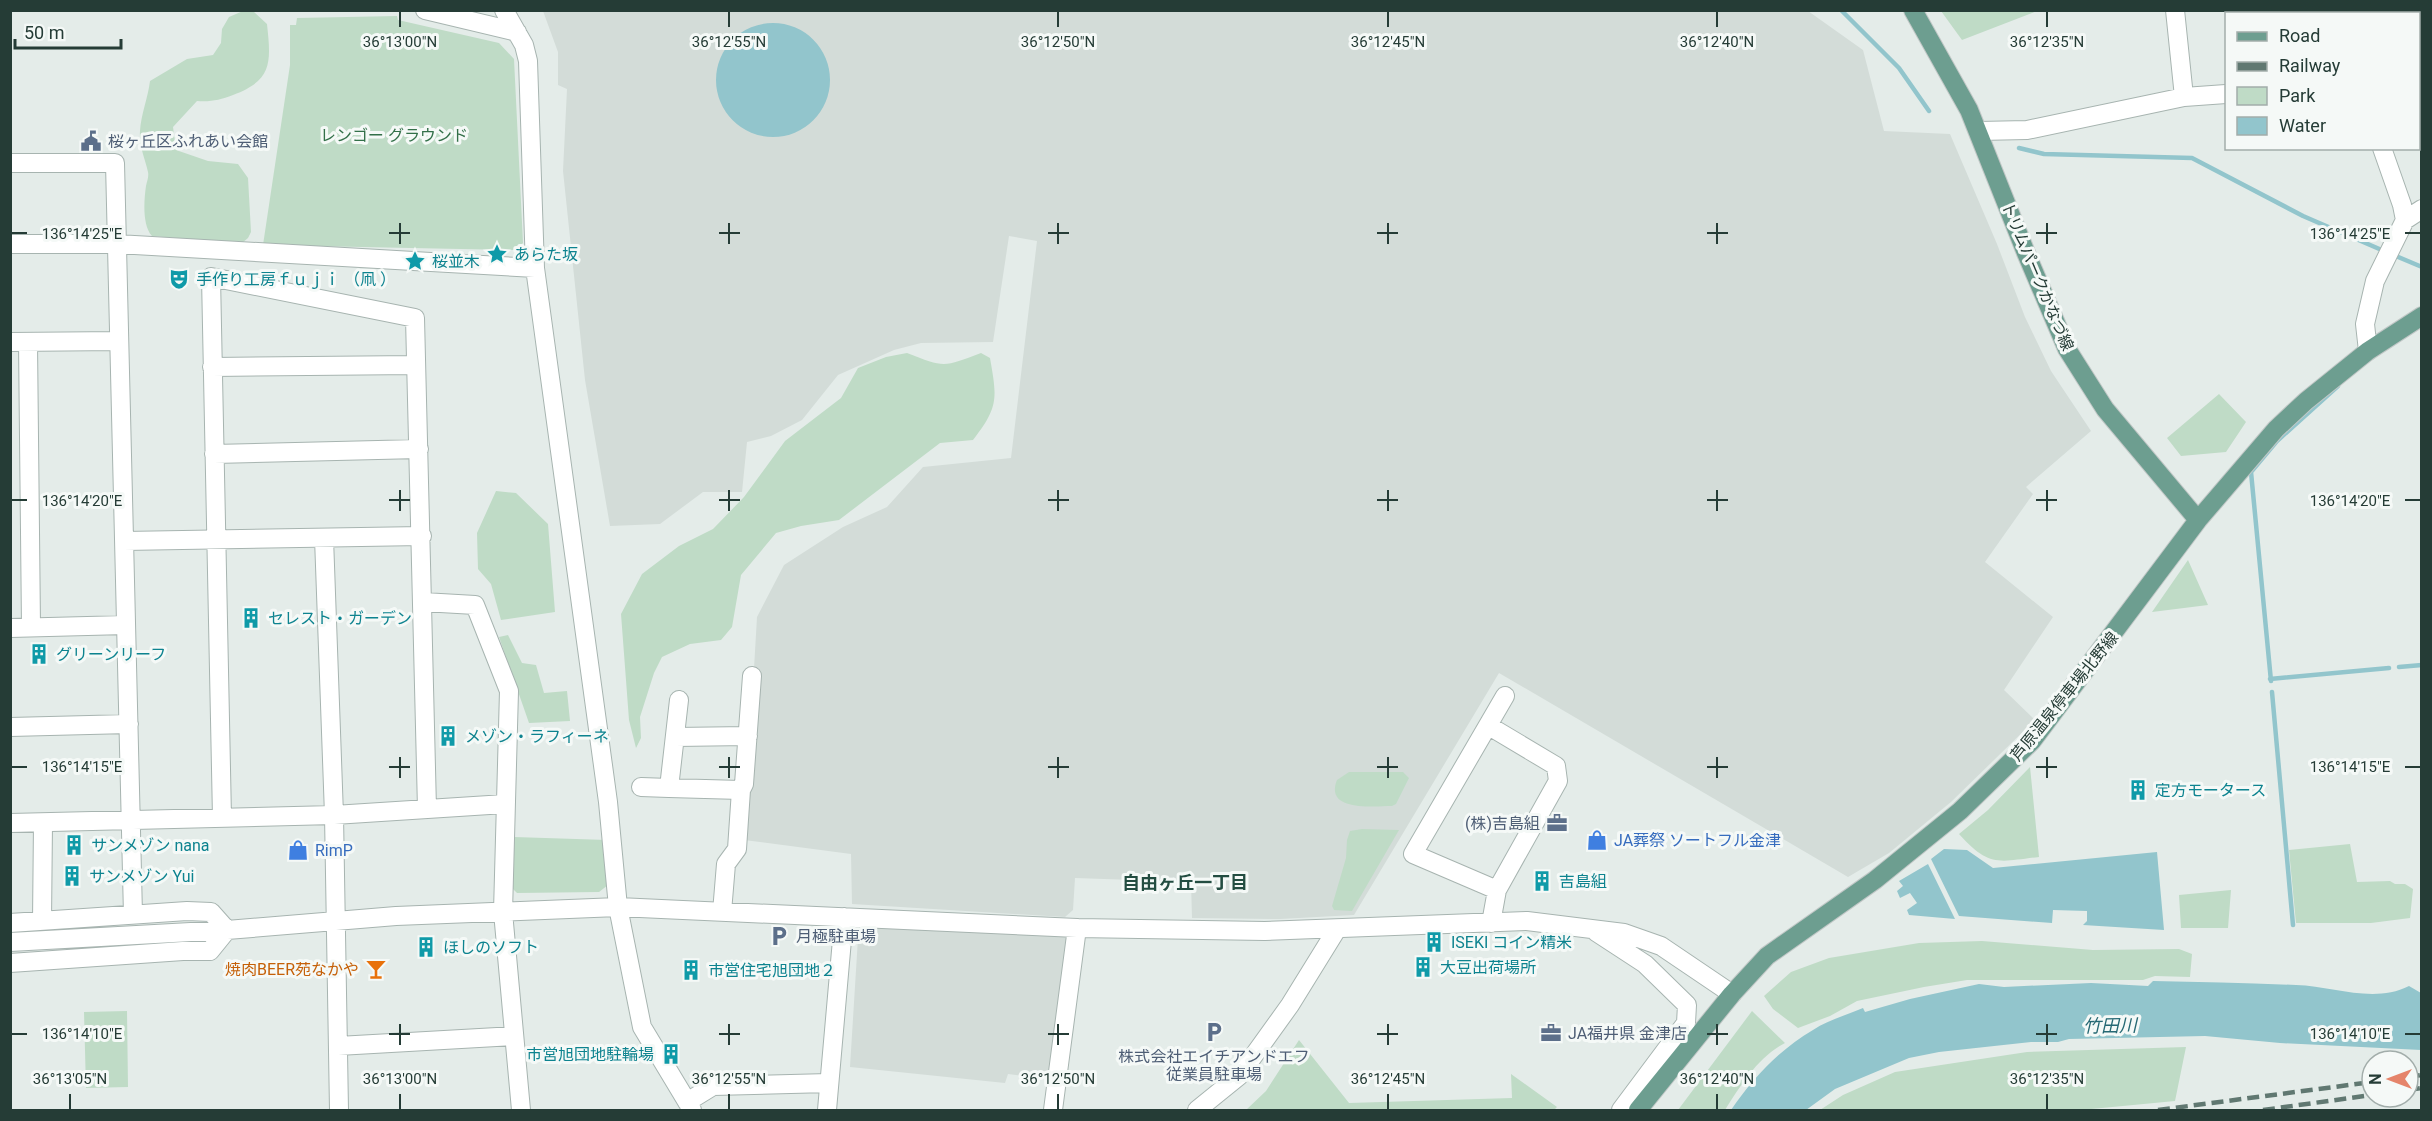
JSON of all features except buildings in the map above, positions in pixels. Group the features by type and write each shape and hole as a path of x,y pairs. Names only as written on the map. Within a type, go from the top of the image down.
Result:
{"main road":[{"name":"トリムパークかなづ線","path":"1913,10 1970,110 2026,253 2067,349 2105,409 2198,520"},
{"name":"芦原温泉停車場北野線","path":"1638,1110 1732,994 1767,956 1875,880 1960,811 2032,741 2198,520 2276,429 2367,351 2421,316"}],"street":[{"path":"425,10 517,32"},
{"path":"504,10 517,32 528,61 536,268 608,802 618,907 642,1027 689,1106 713,1086 829,1083"},
{"path":"2175,10 2184,97"},
{"path":"1979,131 2027,130 2184,97 2225,94"},
{"path":"2383,150 2405,220"},
{"path":"10,163 115,163 133,915"},
{"path":"2367,351 2365,324 2375,281 2405,220 2421,209"},
{"path":"10,244 117,244 536,268"},
{"path":"222,818 210,277 416,318 427,809"},
{"path":"31,627 19,342 119,341"},
{"path":"212,367 416,365"},
{"path":"214,454 419,449"},
{"path":"124,541 422,536"},
{"path":"324,538 334,815 339,1110"},
{"path":"423,602 476,605 509,691 503,912 521,1110"},
{"path":"10,628 126,625"},
{"path":"722,912 726,864 737,849 752,676"},
{"path":"1497,890 1413,854 1505,696"},
{"path":"669,788 679,700"},
{"path":"10,727 129,724"},
{"path":"1489,726 1556,766 1558,781 1497,890 1491,923"},
{"path":"675,737 748,736"},
{"path":"640,787 741,790"},
{"path":"10,823 334,815 505,804"},
{"path":"42,921 43,823"},
{"path":"10,942 227,930 396,916 618,907 1077,928 1264,931 1527,921 1624,933 1661,946 1732,994"},
{"path":"10,923 188,911 211,912 227,930"},
{"path":"827,1110 844,916"},
{"path":"1589,927 1645,964 1687,1005 1686,1023 1621,1110"},
{"path":"1053,1110 1077,928"},
{"path":"1197,1110 1239,1076 1290,1005 1337,929"},
{"path":"10,963 210,951 227,930"},
{"path":"338,1046 513,1036"}],"shaded area":[{"path":"543,11 1808,11 1863,50 1884,131 1950,134 2025,317 2051,371 2091,431 2026,487 2033,494 1985,562 2053,617 2004,690 2035,720 1951,802 1889,853 1848,877 1499,673 1354,915 1280,919 1192,918 1191,882 1075,878 1073,910 1065,917 852,904 851,854 744,840 757,617 784,565 843,527 887,507 923,467 1011,458 1037,241 1009,236 993,342 921,343 894,350 838,375 802,420 771,436 747,442 742,492 703,492 660,524 610,526 585,380 563,171 567,89 558,85 558,52"},
{"path":"859,922 1067,935 1070,939 1053,1080 1008,1074 1005,1083 850,1067"}],"green space":[{"path":"243,11 254,12 267,24 269,59 262,76 256,83 233,95 215,100 197,101 173,127 176,150 208,161 238,164 248,178 251,232 242,243 152,236 144,212 148,174 140,137 150,81 187,59 213,55 221,43 222,29 229,17"},
{"path":"1941,11 2037,11 1962,40"},
{"name":"レンゴー グラウンド","path":"397,16 398,20 499,43 514,59 523,243 516,250 263,245 290,65 290,25 296,25 297,18"},
{"path":"907,353 944,364 981,353 990,358 995,393 988,419 973,440 940,443 839,520 801,526 776,533 741,575 732,627 721,640 690,644 662,657 654,673 640,717 641,738 636,748 629,720 621,614 642,574 679,546 713,529 744,497 785,441 841,398 858,368 886,357"},
{"path":"2219,394 2246,422 2226,452 2181,456 2167,438"},
{"path":"496,491 516,493 548,524 555,612 501,620 491,584 478,569 477,533"},
{"path":"2188,560 2208,605 2152,612"},
{"path":"508,635 522,663 536,665 544,693 567,691 570,721 529,723 499,637"},
{"path":"2030,767 2039,857 2003,861 1986,857 1969,845 1959,834 1988,810"},
{"path":"1349,772 1403,772 1409,778 1396,804 1392,806 1353,805 1338,798 1335,790 1337,780"},
{"path":"1399,830 1352,911 1334,910 1332,906 1346,858 1350,831"},
{"path":"514,837 607,840 608,885 599,892 517,893 513,889"},
{"path":"2350,844 2357,882 2390,881 2395,884 2405,884 2413,889 2410,918 2371,923 2296,923 2289,850"},
{"path":"2231,890 2228,928 2181,928 2179,895"},
{"path":"1982,941 2093,950 2179,949 2192,954 2190,977 2155,976 2143,980 1967,980 1857,1001 1830,1016 1798,1028 1773,1009 1764,996 1791,972 1829,958 1919,943"},
{"path":"127,1011 128,1087 86,1088 84,1012"},
{"path":"1752,1011 1785,1043 1758,1064 1725,1110 1678,1110"},
{"path":"1299,1040 1349,1103 1512,1098 1511,1074 1557,1107 1554,1110 1246,1110 1266,1091"},
{"path":"2186,1047 2175,1101 2081,1110 1820,1110 1843,1095 1895,1072 2027,1052"}],"water":[{"path":"773,23 795,28 813,40 825,58 830,80 825,102 813,120 795,132 773,137 751,132 733,120 721,102 716,80 721,58 733,40 751,28"},
{"path":"1944,849 1967,850 1993,868 2157,852 2164,930 2083,925 2087,921 2087,911 2053,910 2052,923 1959,916 1931,859"},
{"path":"1928,864 1955,919 1909,915 1907,910 1917,903 1910,893 1900,898 1897,891 1903,886 1899,881"},
{"name":"竹田川","path":"2153,981 2296,985 2353,993 2382,994 2409,986 2421,993 2421,1050 2280,1043 2205,1036 2031,1042 1939,1052 1909,1058 1835,1089 1806,1110 1731,1110 1748,1087 1789,1046 1819,1026 1863,1008 1865,1012 1910,999 1979,984 2004,987 2091,983 2148,986"}],"waterway":[{"path":"1841,10 1899,68 1929,111"},
{"path":"2019,148 2044,154 2192,158 2303,216 2384,251"},
{"path":"2391,254 2422,267"},
{"path":"2271,681 2251,472 2277,441 2338,386"},
{"path":"2399,667 2422,665"},
{"path":"2270,679 2389,668"},
{"path":"2272,692 2293,925"}],"railway":[{"path":"2158,1110 2360,1084"},
{"path":"2263,1110 2360,1097"}],"place":[{"name":"桜ヶ丘区ふれあい会館","path":"91,141"},
{"name":"あらた坂","path":"497,254"},
{"name":"桜並木","path":"415,261"},
{"name":"手作り工房ｆｕｊｉ （凧 ）","path":"179,279"},
{"name":"セレスト・ガーデン","path":"251,618"},
{"name":"グリーンリーフ","path":"39,654"},
{"name":"メゾン・ラフィーネ","path":"448,736"},
{"name":"定方モータース","path":"2138,790"},
{"name":"(株)吉島組","path":"1557,823"},
{"name":"JA葬祭 ソートフル金津","path":"1597,840"},
{"name":"サンメゾン nana","path":"74,845"},
{"name":"RimP","path":"298,850"},
{"name":"サンメゾン Yui","path":"72,876"},
{"name":"吉島組","path":"1542,881"},
{"name":"月極駐車場","path":"779,936"},
{"name":"ISEKI コイン精米","path":"1434,942"},
{"name":"ほしのソフト","path":"426,947"},
{"name":"大豆出荷場所","path":"1423,967"},
{"name":"焼肉BEER苑なかや","path":"376,969"},
{"name":"市営住宅旭団地２","path":"691,970"},
{"name":"株式会社エイチアンドエフ 従業員駐車場","path":"1214,1032"},
{"name":"JA福井県 金津店","path":"1551,1033"},
{"name":"市営旭団地駐輪場","path":"671,1054"}],"district":[{"name":"自由ヶ丘一丁目","path":"1185,883"}]}
